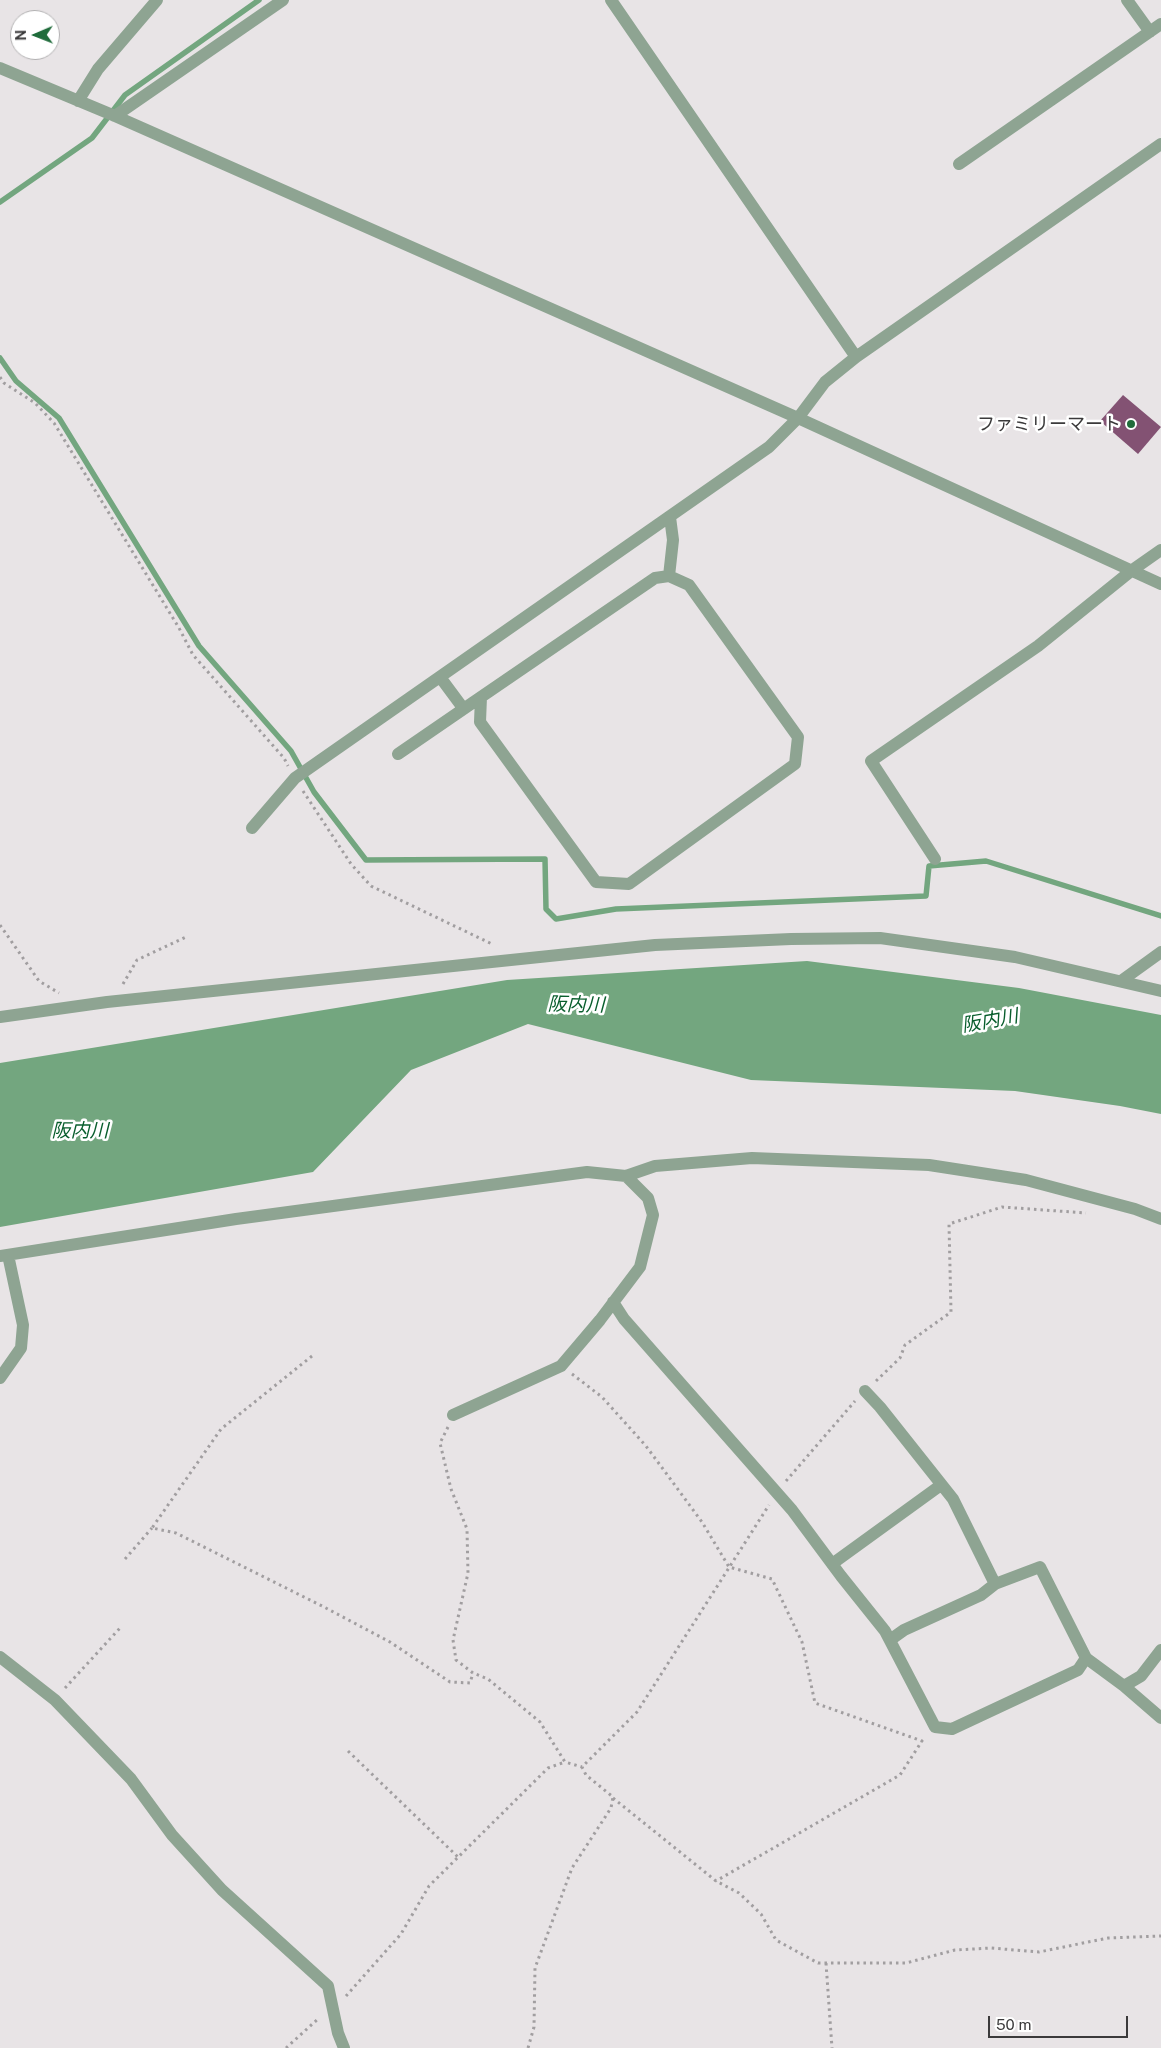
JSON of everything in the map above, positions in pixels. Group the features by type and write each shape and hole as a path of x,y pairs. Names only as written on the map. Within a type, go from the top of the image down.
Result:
{"street":[{"path":"78,100 98,69 157,0"},
{"path":"115,116 283,0"},
{"path":"611,0 856,357"},
{"path":"1128,0 1150,32"},
{"path":"959,164 1161,24"},
{"path":"0,68 115,116 798,418 1161,584"},
{"path":"252,828 295,778 770,447 798,418 825,382 856,357 1161,144"},
{"path":"669,576 673,540 670,517"},
{"path":"935,860 871,761 1038,646 1131,571 1161,550"},
{"path":"398,754 463,708 655,578 669,576 689,585 798,737 795,764 629,884 596,882 480,722 481,697"},
{"path":"440,678 463,708"},
{"path":"0,1017 108,1002 655,945 791,939 880,938 1015,957 1161,991"},
{"path":"1121,981 1161,952"},
{"path":"0,1378 21,1348 23,1325 4,1256 236,1219 587,1172 626,1176 655,1166 752,1158 929,1165 1026,1180 1135,1209 1161,1219"},
{"path":"453,1415 561,1366 640,1268 653,1215 648,1198 626,1176"},
{"path":"613,1302 624,1319 778,1493 885,1631 935,1727 952,1729 1078,1670 1086,1658"},
{"path":"865,1391 880,1407 953,1499 995,1584"},
{"path":"832,1564 942,1484"},
{"path":"890,1640 904,1630 981,1595 995,1584 1040,1566 1086,1658 1124,1686 1161,1718"},
{"path":"1124,1686 1141,1676 1161,1650"},
{"path":"0,1657 54,1700 131,1779 172,1835 222,1890 328,1986 338,2034 344,2048"}],"path":[{"path":"0,377 4,383 35,403 54,424 180,628 193,655 284,758 351,864 371,886 498,947 510,961"},
{"path":"0,925 39,981 59,993 69,993"},
{"path":"108,1002 125,982 137,960 186,937"},
{"path":"582,1767 637,1712 778,1493 846,1410 900,1358 905,1345 951,1312 949,1224 1002,1207 1088,1214"},
{"path":"125,1558 152,1528 221,1429 312,1356"},
{"path":"561,1366 602,1397 646,1446 702,1522 729,1567 772,1579 802,1642 815,1703 922,1741 900,1775 716,1880"},
{"path":"453,1415 440,1443 451,1489 467,1529 468,1573 453,1640 456,1660 473,1672 488,1679 540,1722 565,1762"},
{"path":"152,1528 176,1533 324,1607 390,1642 450,1682 470,1683 473,1672"},
{"path":"54,1700 120,1628"},
{"path":"348,1751 458,1858"},
{"path":"286,2048 324,2013 332,2002 345,1997 358,1983 401,1934 430,1886 548,1768 565,1762 582,1767 586,1775 716,1880 739,1893 761,1914 776,1940 818,1963 906,1963 964,1949 991,1948 1039,1952 1108,1938 1161,1936"},
{"path":"528,2048 534,2027 535,1968 572,1868 611,1808 613,1797"},
{"path":"826,1963 832,2048"}],"water":[{"name":"阪内川","path":"807,961 1019,988 1161,1015 1161,1114 1120,1106 1015,1091 751,1080 528,1024 411,1070 313,1172 0,1227 0,1063 507,980"}],"building":[{"name":"ファミリーマート","path":"1123,395 1161,427 1138,454 1100,421"}],"waterway":[{"path":"0,202 92,138 125,95 259,0"},
{"path":"0,358 16,381 59,418 199,646 291,751 314,792 366,860 545,859 546,909 556,919 616,909 926,896 929,866 986,861 1161,916"}],"place":[{"name":"ファミリーマート","path":"1131,424"}]}
